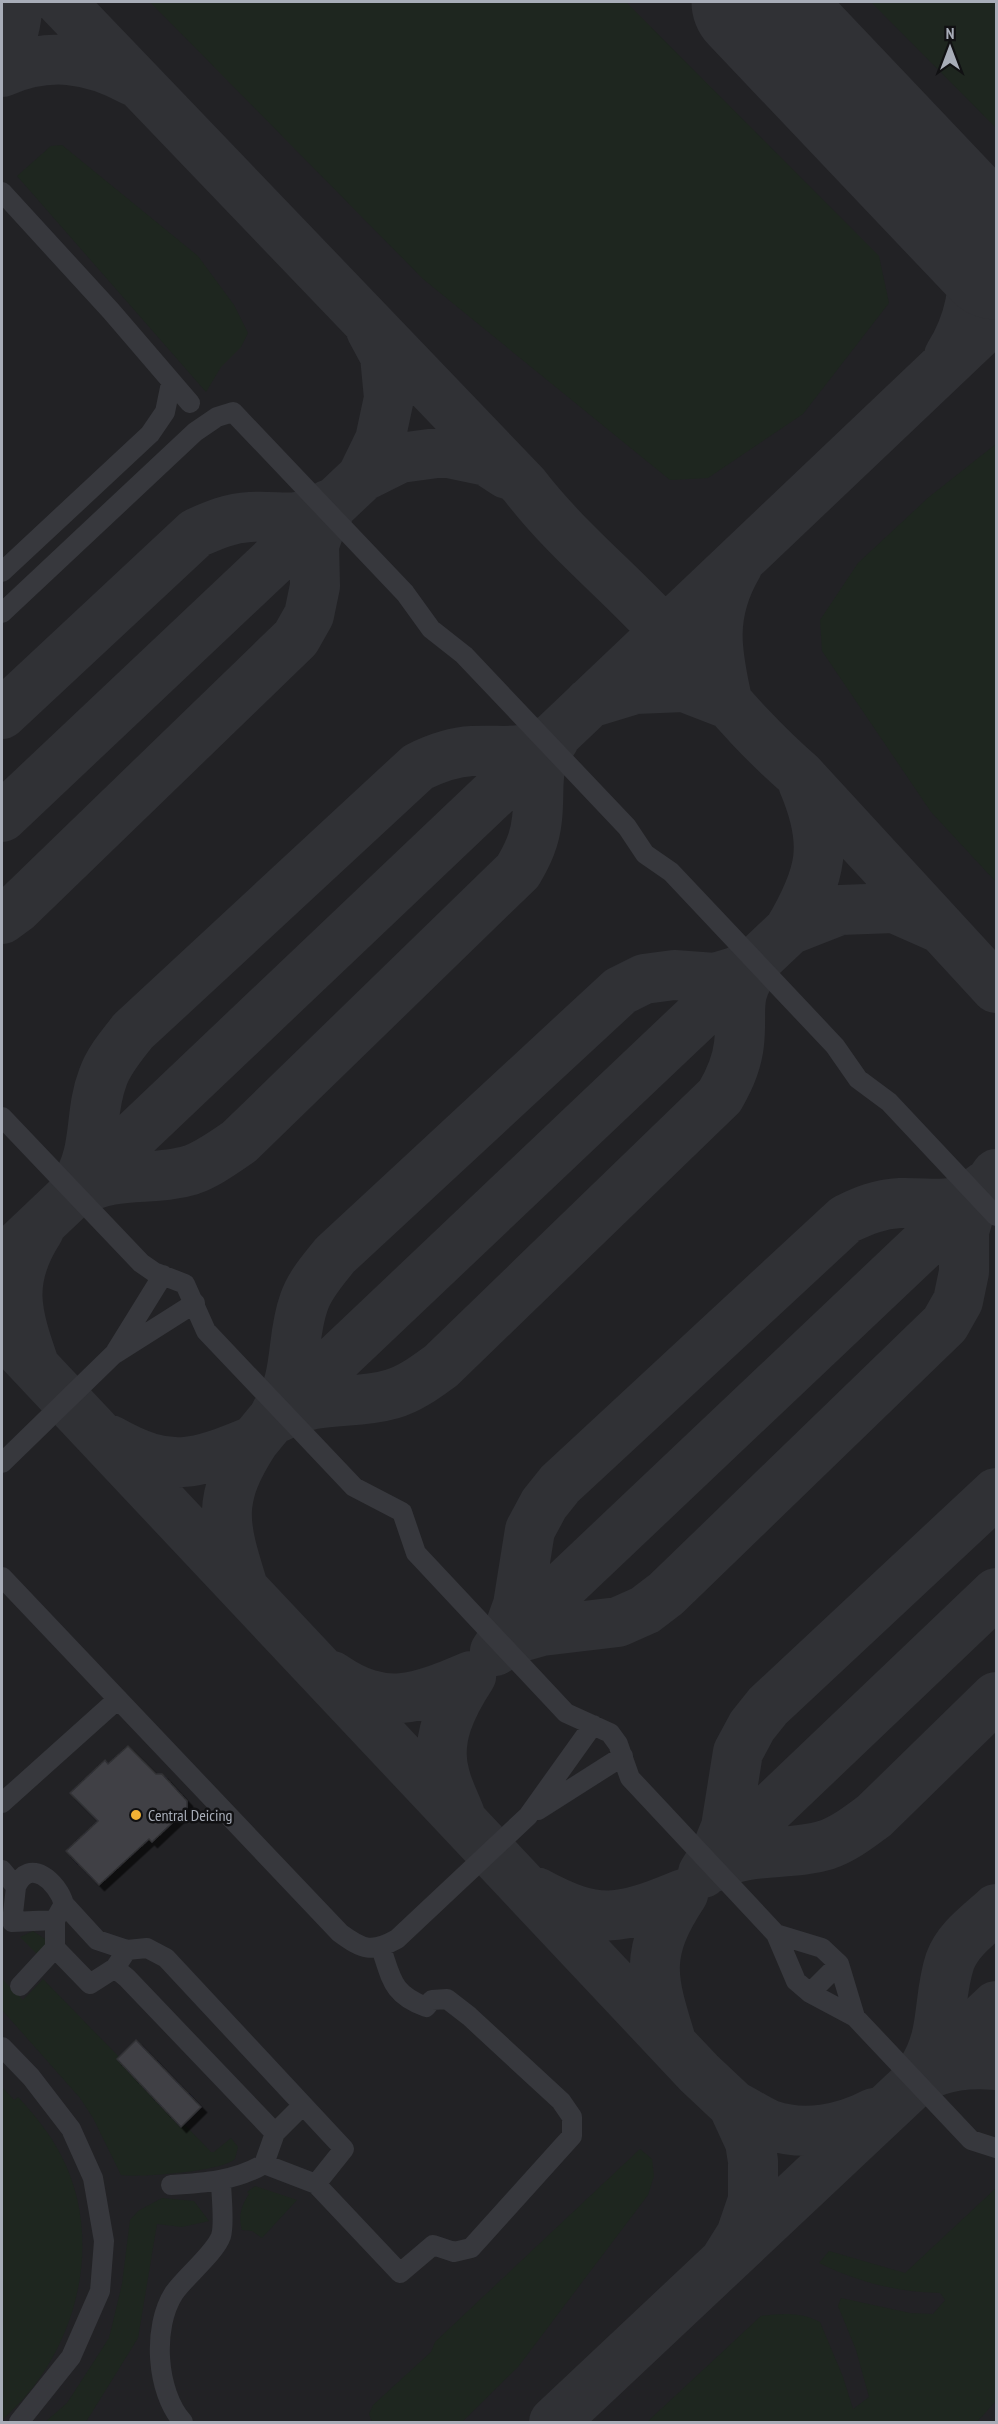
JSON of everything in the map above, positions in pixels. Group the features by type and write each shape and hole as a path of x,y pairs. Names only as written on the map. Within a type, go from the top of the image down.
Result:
{"street":[{"path":"2,192 111,311 190,403"},
{"path":"2,572 150,434 165,412 171,383"},
{"path":"2,613 195,432 217,417 233,412 405,593 431,629 464,655 627,827 645,854 671,872 835,1046 858,1079 888,1102 996,1216"},
{"path":"2,1117 141,1263 185,1284 206,1331 354,1488 402,1512 416,1553 566,1713 615,1738 630,1778 777,1934 796,1981 810,1993 855,2017 971,2140 996,2148"},
{"path":"113,1355 163,1275"},
{"path":"2,1463 113,1355 195,1303"},
{"path":"2,1577 340,1933 362,1947 381,1948 397,1939 528,1816 623,1756"},
{"path":"2,1803 118,1699"},
{"path":"528,1816 593,1725"},
{"path":"2,1870 16,1887"},
{"path":"20,1986 55,1948 60,1912 62,1896 48,1880 36,1872 27,1872 20,1877 16,1887 12,1922 60,1912 97,1940 127,1950 147,1948 166,1958 344,2149 316,2184"},
{"path":"777,1934 822,1948 839,1964 855,2017"},
{"path":"55,1948 90,1984 115,1968 127,1950"},
{"path":"264,2164 316,2184 400,2273 433,2245 454,2252 471,2248 572,2136 572,2117 561,2102 485,2029 447,1999 432,2000 426,2007 406,2000 394,1988 381,1948"},
{"path":"810,1993 839,1964"},
{"path":"115,1968 274,2133"},
{"path":"2,2047 31,2077 71,2129 93,2178 104,2241 100,2292 71,2357 19,2422"},
{"path":"171,2185 221,2181 248,2174 264,2164 274,2133 303,2105"},
{"path":"183,2422 167,2393 158,2344 160,2329 174,2293 220,2236 221,2181"}],"shaded area":[{"path":"2,2 996,2 996,2422 2,2422"},
{"path":"150,2 626,2 879,256 889,303 803,414 708,478 670,480 423,279"},
{"path":"871,2 996,2 996,128"},
{"path":"62,145 198,256 234,305 248,333 241,347 221,367 206,392 17,176 51,146"},
{"path":"996,444 996,882 931,812 822,651 820,620 858,563 929,497"},
{"path":"33,1931 45,1939 45,1946 37,1954 20,1937"},
{"path":"2,1979 23,2000 43,1979 119,2057 117,2059 180,2127 184,2124 211,2152 231,2138 238,2147 235,2159 215,2167 199,2170 121,2175 93,2118 80,2098 2,2010"},
{"path":"2,2087 14,2100 18,2097 47,2132 61,2155 75,2189 81,2225 82,2261 76,2297 65,2332 48,2365 27,2394 2,2420"},
{"path":"640,2149 652,2159 654,2176 648,2195 518,2367 462,2422 372,2422 369,2414 373,2405 431,2352 435,2342"},
{"path":"255,2186 297,2200 262,2238 252,2231 242,2230 240,2220 241,2211 249,2194 247,2192"},
{"path":"996,2188 996,2401 977,2422 647,2422 761,2316 776,2314 799,2315 820,2322 843,2377 853,2409 869,2397 856,2350 838,2306 841,2298 910,2313 933,2314 945,2300 940,2293 908,2291 878,2285 848,2276 819,2263 829,2251 905,2273"},
{"path":"162,2198 194,2201 209,2221 182,2227 157,2224 138,2338 86,2422 45,2422 67,2403 109,2338 122,2284 130,2220 138,2211"}],"building":[{"name":"Central Deicing","path":"128,1746 156,1774 162,1774 187,1801 187,1809 152,1842 149,1839 99,1885 66,1851 98,1821 70,1793 105,1760 108,1764"},
{"path":"136,2040 201,2107 181,2127 117,2059"}],"taxiway":[{"path":"2,57 14,30 17,2"},
{"path":"61,2 524,485 575,543 648,614 747,724 800,775 996,988"},
{"path":"2,72 36,62 68,60 100,67 133,81"},
{"path":"949,356 967,318 973,275 966,243 950,209"},
{"path":"2,1261 996,317"},
{"path":"362,477 380,440 389,398 385,356 371,330"},
{"path":"2,817 362,477 400,458 444,452 487,461 507,474"},
{"path":"2,714 196,533 236,519 298,517 330,504"},
{"path":"2,919 17,908 296,638 309,615 315,586 314,545 321,525 332,506"},
{"path":"589,703 635,689 684,687 728,704 718,650 719,617 729,583 738,565"},
{"path":"74,1188 87,1160 98,1091 103,1077 112,1059 133,1031 418,767 438,758 458,753 522,750 554,737"},
{"path":"78,1192 106,1181 191,1170 239,1142 518,871 535,833 540,769 555,738"},
{"path":"255,1440 269,1423 789,930 809,892 818,858 819,842 816,824 803,783"},
{"path":"789,930 840,910 894,908 937,927"},
{"path":"275,1414 288,1385 304,1302 314,1283 335,1255 620,991 644,979 674,975 715,978 735,972 755,962"},
{"path":"279,1417 308,1405 363,1399 399,1392 441,1366 720,1096 737,1058 740,1003 744,986 756,964"},
{"path":"495,1651 517,1638 542,1631 618,1622 645,1610 666,1594 945,1324 958,1301 964,1272 964,1231 970,1211 996,1174"},
{"path":"495,1651 509,1630 518,1605 530,1530 544,1504 560,1484 846,1219 885,1205 955,1202 989,1183"},
{"path":"505,1641 978,1193"},
{"path":"35,1367 19,1313 18,1282 22,1265 39,1230"},
{"path":"2,1332 699,2073 733,2105 750,2142 753,2161 753,2200 741,2235 726,2259"},
{"path":"110,1440 131,1451 166,1462 199,1460 255,1440 234,1479 227,1512 231,1545 243,1587"},
{"path":"703,1873 716,1852 726,1827 738,1752 752,1726 768,1706 996,1493"},
{"path":"714,1862 996,1593"},
{"path":"332,1676 351,1687 385,1698 417,1696 471,1676 457,1699 443,1736 442,1763 446,1781 460,1815"},
{"path":"713,1867 741,1856 812,1849 845,1836 874,1816 996,1697"},
{"path":"536,1892 576,1910 609,1915 625,1914 683,1894 662,1933 655,1966 659,1999 671,2041"},
{"path":"921,2072 929,2058 938,2031 950,1961 958,1946 970,1932 996,1909"},
{"path":"554,2422 996,2006"},
{"path":"920,2078 957,2066 996,2065"},
{"path":"733,2105 770,2125 783,2129 810,2131 837,2127 874,2113"}],"runway":[{"path":"753,2 996,258"}],"place":[{"name":"Central Deicing","path":"136,1815"}]}
